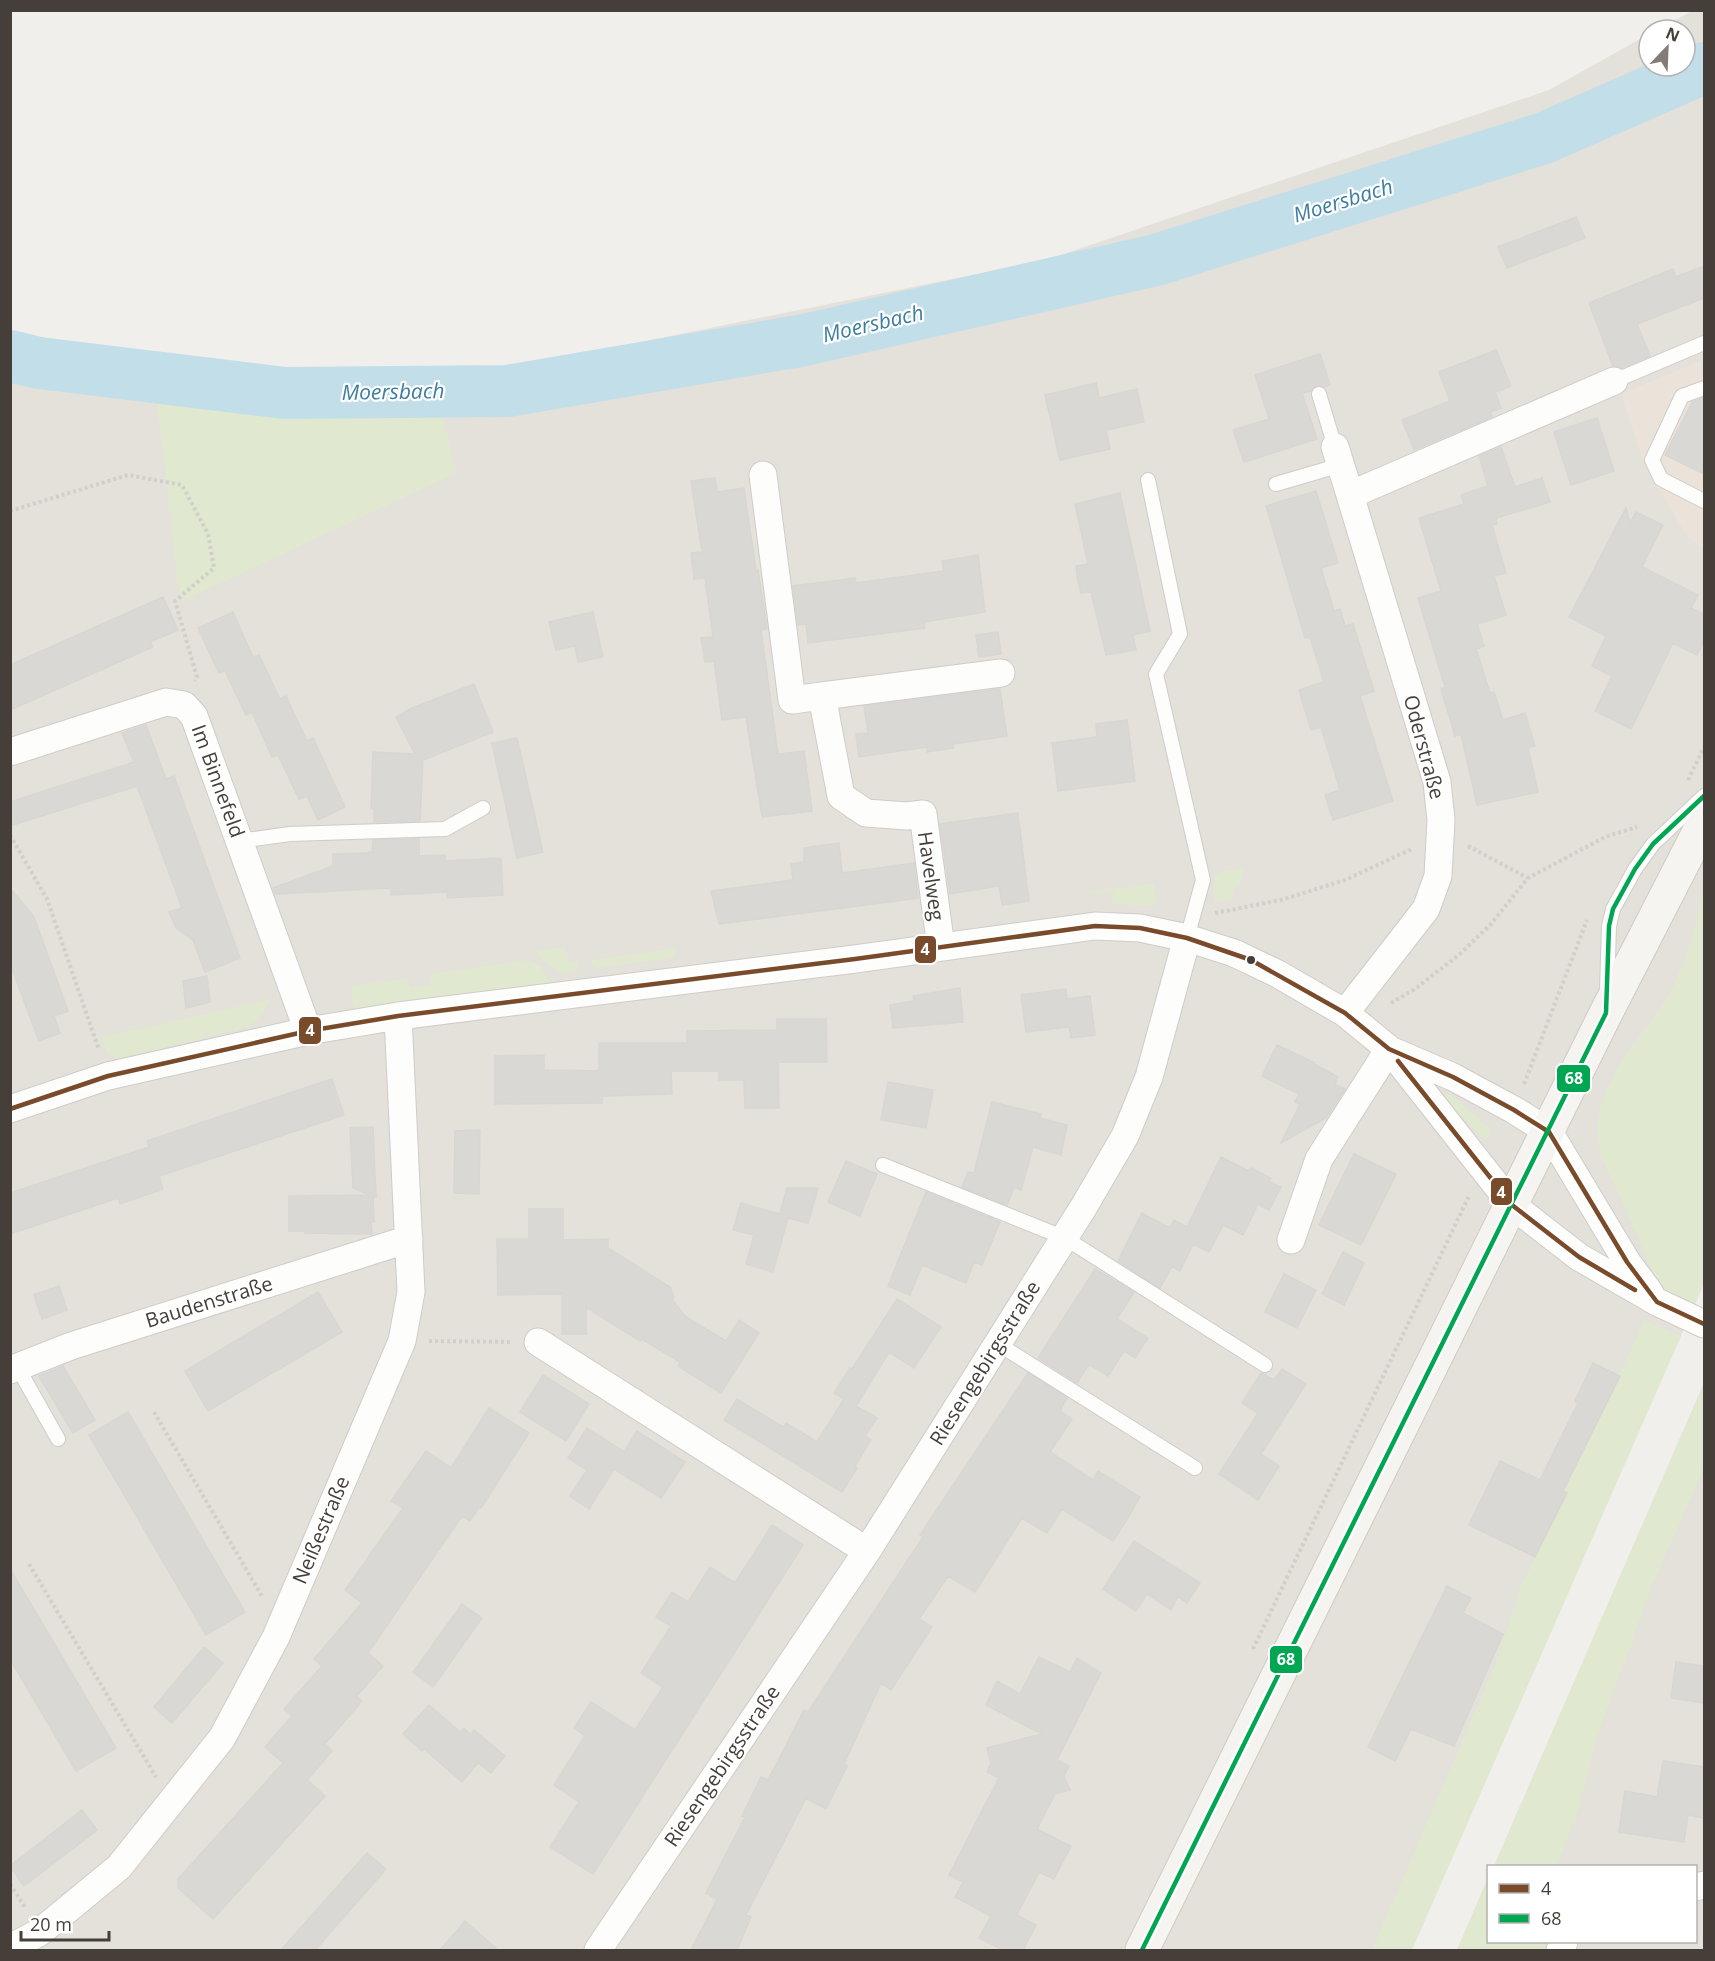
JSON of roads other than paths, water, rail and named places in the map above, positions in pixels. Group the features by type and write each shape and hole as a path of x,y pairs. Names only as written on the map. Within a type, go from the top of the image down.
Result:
{"main road":[{"path":"1142,1950 1606,1013 1704,822"}],"street":[{"path":"1350,495 1614,381"},
{"name":"Oderstraße","path":"1338,456 1437,782 1441,820 1438,876 1426,909 1351,1018"},
{"path":"763,475 792,700 1001,673"},
{"name":"Havelweg","path":"822,696 841,796 866,813 907,816 923,814 941,947"},
{"name":"Im Binnefeld","path":"10,752 166,702 184,705 195,716 308,1031"},
{"path":"10,1109 108,1077 308,1031 398,1016 855,959 1095,926 1140,928 1187,938 1251,960 1351,1018 1389,1049 1512,1205 1579,1257 1657,1302 1704,1324"},
{"name":"Riesengebirgsstraße","path":"598,1950 867,1551 1065,1238 1125,1136 1149,1077 1187,938"},
{"name":"Neißestraße","path":"10,1948 40,1932 119,1867 222,1738 280,1627 402,1341 411,1292 398,1016"},
{"path":"1389,1049 1453,1077 1549,1132 1627,1262 1657,1302"},
{"path":"1291,1240 1319,1159 1389,1049"},
{"name":"Baudenstraße","path":"14,1369 71,1346 409,1239"},
{"path":"538,1342 867,1551"}],"lane":[{"path":"1614,381 1704,343"},
{"path":"1704,388 1682,396 1652,460 1661,479 1704,501"},
{"path":"1276,484 1338,456 1319,394"},
{"path":"1148,480 1180,634 1156,674 1203,880 1187,938"},
{"path":"1606,1013 1609,926 1613,909 1635,869 1653,844 1704,796"},
{"path":"239,840 290,834 445,829 483,808"},
{"path":"883,1165 1065,1238 1265,1365"},
{"path":"998,1344 1195,1468"},
{"path":"14,1369 58,1439"}],"waterway":[{"name":"Moersbach","path":"10,356 39,363 285,393 507,391 800,341 1156,260 1544,138 1704,68"}]}
